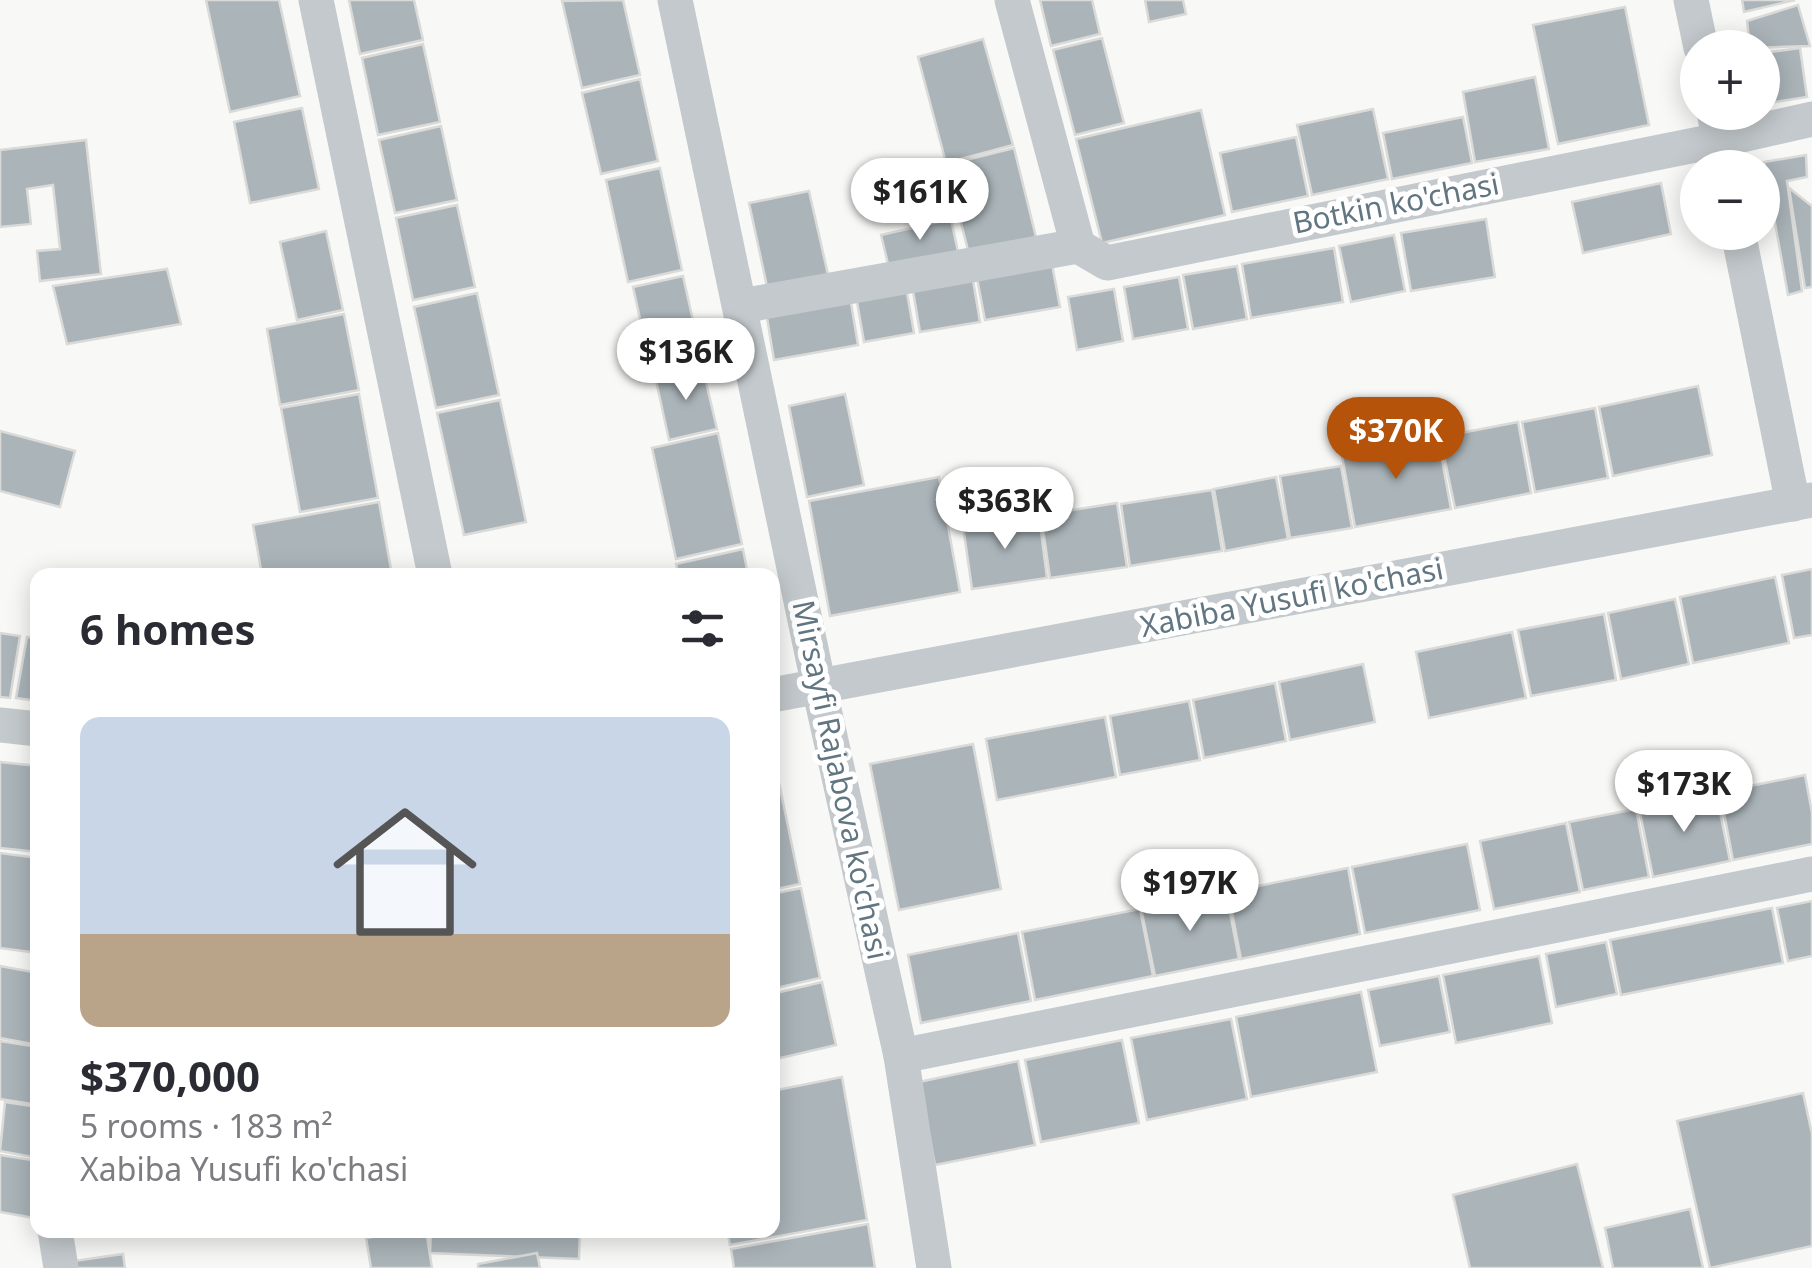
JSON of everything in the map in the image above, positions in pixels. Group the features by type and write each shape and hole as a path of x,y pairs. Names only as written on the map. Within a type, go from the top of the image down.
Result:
{"street":[{"path":"316,0 435,568"},
{"name":"Mirsayfi Rajabova ko'chasi","path":"675,0 901,1056 934,1268"},
{"path":"1012,0 1078,246"},
{"path":"1692,0 1698,30"},
{"name":"Botkin ko'chasi","path":"741,306 1078,246 1107,264 1812,119"},
{"path":"1742,250 1802,502"},
{"name":"Xabiba Yusufi ko'chasi","path":"780,693 1802,502"},
{"path":"0,725 30,729"},
{"path":"901,1056 1812,874"},
{"path":"56,1238 61,1268"}],"building":[{"path":"206,0 279,0 300,96 230,112"},
{"path":"349,0 414,0 423,40 360,54"},
{"path":"623,0 640,75 582,88 562,1"},
{"path":"1040,0 1092,0 1100,34 1051,46"},
{"path":"1145,0 1183,0 1186,14 1149,22"},
{"path":"1742,0 1795,0 1744,12"},
{"path":"1798,5 1810,46 1780,47 1780,30 1748,30 1747,21"},
{"path":"1625,7 1649,125 1558,144 1533,25"},
{"path":"1102,38 1124,123 1075,135 1053,50"},
{"path":"983,39 1013,145 946,163 918,57"},
{"path":"423,44 440,122 378,135 362,58"},
{"path":"1800,48 1807,97 1780,101 1780,51"},
{"path":"1535,77 1549,149 1475,162 1463,92"},
{"path":"640,79 658,161 601,174 582,93"},
{"path":"302,108 319,189 250,203 234,122"},
{"path":"1373,109 1388,179 1312,195 1297,125"},
{"path":"1201,110 1225,215 1102,243 1076,139"},
{"path":"1463,117 1472,163 1392,179 1383,133"},
{"path":"441,126 457,200 395,213 379,140"},
{"path":"1296,137 1308,196 1232,212 1220,153"},
{"path":"86,140 101,274 40,281 37,251 60,249 53,185 27,189 31,224 0,227 0,150"},
{"path":"1014,148 1036,237 969,254 946,165"},
{"path":"1806,155 1807,177 1787,181 1802,291 1788,295 1780,250 1780,159"},
{"path":"660,168 682,270 628,282 606,180"},
{"path":"1661,183 1671,234 1583,253 1572,202"},
{"path":"1789,188 1812,206 1812,287 1805,288"},
{"path":"809,191 829,279 768,291 749,203"},
{"path":"457,205 475,287 413,300 396,218"},
{"path":"951,219 958,252 889,268 881,235"},
{"path":"1486,219 1495,277 1411,291 1401,233"},
{"path":"326,231 343,310 297,320 280,242"},
{"path":"1394,235 1405,291 1351,302 1339,246"},
{"path":"1334,248 1343,302 1251,318 1242,264"},
{"path":"1051,259 1060,307 985,320 976,273"},
{"path":"1237,266 1247,319 1193,329 1183,275"},
{"path":"167,269 181,324 67,344 53,286"},
{"path":"972,274 980,322 920,332 912,285"},
{"path":"683,276 702,361 652,373 633,287"},
{"path":"1179,277 1188,329 1133,339 1124,287"},
{"path":"906,287 914,333 864,342 856,296"},
{"path":"1114,289 1123,341 1077,350 1068,297"},
{"path":"477,293 499,395 436,408 414,307"},
{"path":"850,297 858,345 774,360 766,312"},
{"path":"344,314 359,390 280,405 267,329"},
{"path":"702,365 717,429 669,440 655,376"},
{"path":"1698,386 1712,455 1613,476 1599,407"},
{"path":"359,394 378,498 300,512 281,408"},
{"path":"845,394 864,485 807,497 789,406"},
{"path":"500,400 526,522 464,535 437,413"},
{"path":"1595,408 1608,478 1535,492 1522,422"},
{"path":"1518,422 1531,493 1455,508 1440,437"},
{"path":"0,431 75,451 60,507 0,491"},
{"path":"718,433 742,544 676,559 652,448"},
{"path":"1438,438 1451,509 1355,527 1342,456"},
{"path":"1341,466 1352,528 1290,538 1280,476"},
{"path":"939,477 960,592 830,616 809,501"},
{"path":"1276,477 1288,539 1225,551 1214,489"},
{"path":"1212,490 1222,551 1130,566 1121,504"},
{"path":"379,502 391,568 261,568 253,525"},
{"path":"1117,503 1127,567 1050,578 1041,515"},
{"path":"1039,515 1047,578 972,589 963,526"},
{"path":"743,549 747,568 677,568 676,564"},
{"path":"1812,569 1812,635 1794,638 1782,575"},
{"path":"1775,577 1789,643 1693,663 1680,597"},
{"path":"1675,599 1689,664 1621,679 1608,613"},
{"path":"1604,614 1616,680 1531,696 1518,630"},
{"path":"1512,632 1526,698 1429,718 1416,652"},
{"path":"0,633 20,636 10,698 0,697"},
{"path":"27,637 30,637 30,700 16,698"},
{"path":"1363,664 1375,722 1290,740 1279,682"},
{"path":"1275,683 1286,741 1204,758 1193,700"},
{"path":"1189,701 1200,760 1120,775 1110,716"},
{"path":"1105,717 1116,777 997,800 986,739"},
{"path":"973,744 1001,889 899,910 870,764"},
{"path":"0,762 30,765 30,851 0,848"},
{"path":"1805,775 1812,813 1812,844 1733,860 1720,792"},
{"path":"780,788 800,884 780,888"},
{"path":"1716,793 1730,861 1653,877 1639,808"},
{"path":"1636,809 1649,877 1583,890 1569,822"},
{"path":"1566,823 1580,892 1494,909 1480,841"},
{"path":"1467,844 1480,910 1365,933 1352,867"},
{"path":"0,853 30,857 30,952 0,948"},
{"path":"1348,868 1360,934 1241,959 1228,892"},
{"path":"801,888 820,978 780,987 780,892"},
{"path":"1226,892 1239,959 1155,976 1141,908"},
{"path":"1812,901 1812,956 1788,961 1777,908"},
{"path":"1772,908 1783,963 1621,995 1610,940"},
{"path":"1140,909 1153,976 1035,1000 1022,932"},
{"path":"1018,933 1031,1001 921,1023 908,955"},
{"path":"1606,942 1617,994 1556,1007 1546,954"},
{"path":"1539,956 1552,1023 1456,1043 1443,975"},
{"path":"0,966 30,972 30,1044 0,1038"},
{"path":"1439,976 1450,1032 1380,1046 1368,990"},
{"path":"822,982 836,1045 780,1058 780,992"},
{"path":"1361,992 1377,1072 1251,1097 1236,1017"},
{"path":"1231,1019 1247,1099 1147,1120 1131,1038"},
{"path":"1122,1040 1139,1123 1041,1142 1025,1060"},
{"path":"0,1041 30,1046 30,1104 0,1099"},
{"path":"1018,1061 1035,1145 935,1165 919,1082"},
{"path":"842,1077 867,1220 780,1236 780,1089"},
{"path":"1803,1093 1812,1134 1812,1246 1710,1268 1677,1121"},
{"path":"5,1102 30,1106 30,1157 0,1151"},
{"path":"0,1155 30,1160 30,1217 0,1212"},
{"path":"1577,1164 1603,1268 1470,1268 1453,1195"},
{"path":"1690,1209 1703,1268 1613,1268 1605,1228"},
{"path":"868,1224 875,1268 734,1268 731,1249"},
{"path":"366,1238 427,1238 432,1268 371,1268"},
{"path":"431,1238 580,1238 579,1259 430,1253"},
{"path":"729,1238 768,1238 730,1245"},
{"path":"537,1253 540,1268 478,1268 478,1264"},
{"path":"123,1254 125,1268 75,1268 74,1261"}]}
